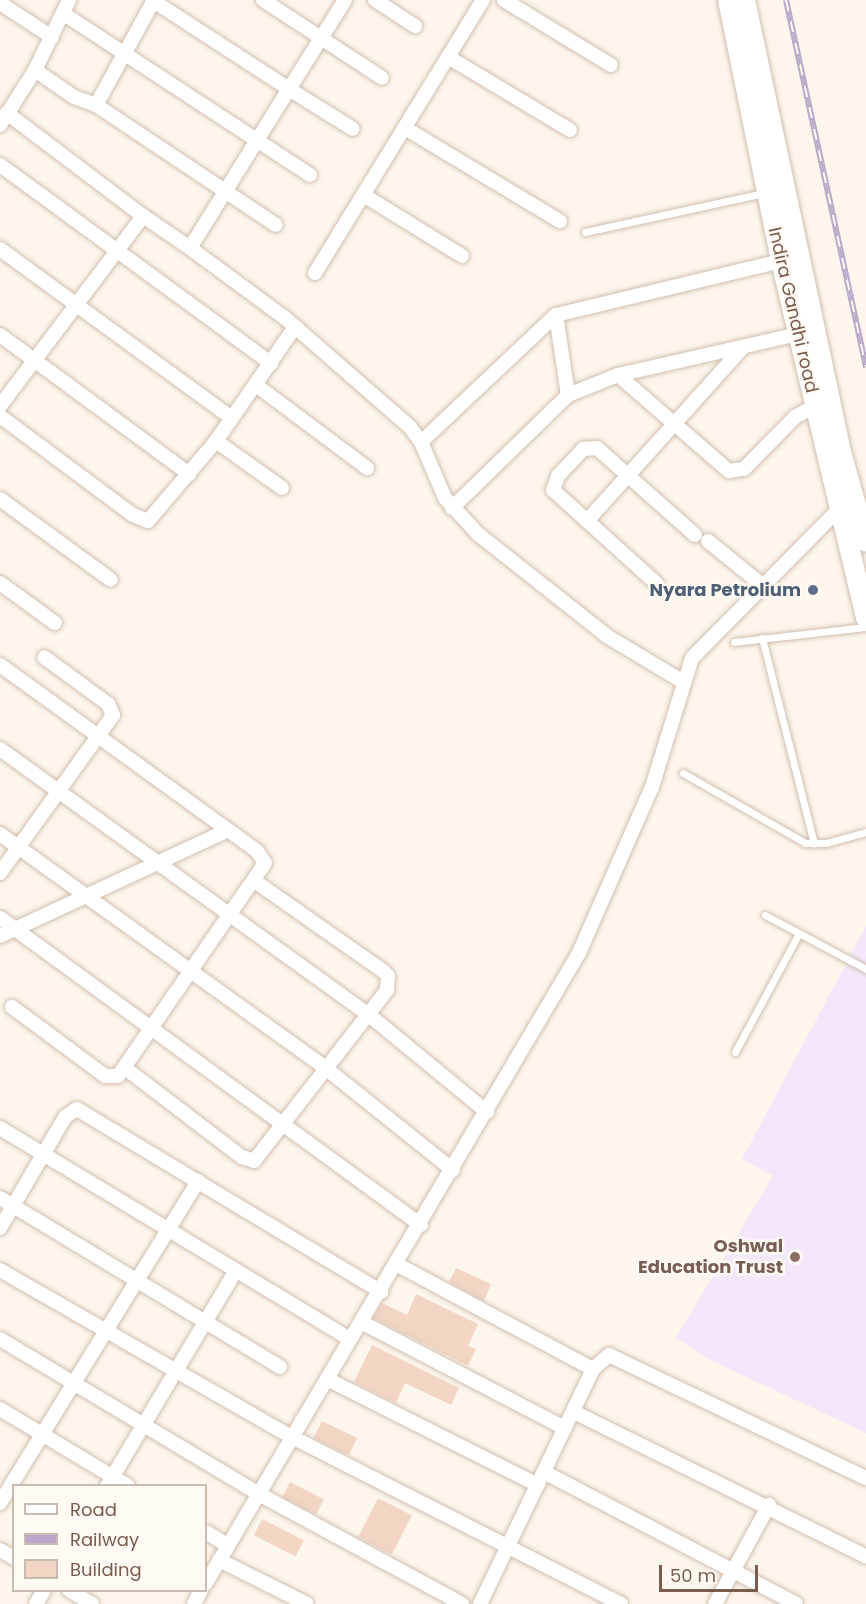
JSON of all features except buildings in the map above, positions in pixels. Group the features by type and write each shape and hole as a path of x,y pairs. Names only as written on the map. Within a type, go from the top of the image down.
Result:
{"main road":[{"name":"Indira Gandhi road","path":"728,0 781,261 838,510 866,618"},
{"name":"Indira Gandhi road","path":"745,0 854,496 866,541"}],"street":[{"path":"6,114 35,70 69,0"},
{"path":"96,105 121,53 153,0 289,90 353,129"},
{"path":"263,0 382,78"},
{"path":"190,248 260,142 289,90 345,0"},
{"path":"375,0 415,26"},
{"path":"315,273 365,196 483,0"},
{"path":"504,0 611,65"},
{"path":"0,3 52,37"},
{"path":"64,14 310,175"},
{"path":"448,57 570,130"},
{"path":"35,70 74,97 96,105 276,225"},
{"path":"0,97 6,114 295,327 378,397 422,442 452,508 607,636 682,681"},
{"path":"405,128 560,221"},
{"path":"0,165 271,363"},
{"path":"365,196 462,256"},
{"path":"0,406 143,216"},
{"path":"0,249 232,418"},
{"path":"422,442 556,315 781,261"},
{"path":"556,315 568,395"},
{"path":"0,416 140,519 157,514 216,441 295,327"},
{"path":"452,508 568,395 618,375 799,334"},
{"path":"0,335 189,474"},
{"path":"587,521 743,347"},
{"path":"618,375 722,468 737,472 814,406"},
{"path":"256,385 366,468"},
{"path":"216,441 282,488"},
{"path":"657,584 553,490 558,476 590,445 701,538 761,584"},
{"path":"207,1581 257,1493 422,1225 579,953 652,788 682,681 692,658 761,584 854,496"},
{"path":"0,499 111,580"},
{"path":"0,583 55,623"},
{"path":"0,873 100,737 113,708 44,657"},
{"path":"0,665 263,856 264,871 118,1076 105,1076 12,1007"},
{"path":"0,749 230,919 369,1015 487,1112"},
{"path":"0,936 228,830"},
{"path":"0,834 192,969 328,1070 453,1170"},
{"path":"125,1068 248,1160 261,1157 387,990 388,976 256,882"},
{"path":"0,918 422,1225"},
{"path":"0,1228 65,1117 77,1109 381,1292"},
{"path":"0,1128 166,1232 350,1339"},
{"path":"0,1503 8,1484 198,1181"},
{"path":"0,1198 280,1367"},
{"path":"398,1265 593,1369"},
{"path":"0,1270 292,1437 621,1604"},
{"path":"0,1409 109,1481 235,1272"},
{"path":"361,1322 565,1428"},
{"path":"0,1340 257,1493 462,1604"},
{"path":"480,1604 593,1369 601,1359 619,1357 866,1478"},
{"path":"327,1379 732,1570 796,1604"},
{"path":"574,1412 769,1505 866,1556"},
{"path":"715,1604 769,1505"},
{"path":"207,1533 227,1545"},
{"path":"219,1560 307,1604"},
{"path":"72,1592 92,1604"}],"lane":[{"path":"585,232 767,192"},
{"path":"734,642 866,627"},
{"path":"762,638 814,844"},
{"path":"683,773 814,844 866,832"},
{"path":"765,915 866,969"},
{"path":"735,1052 799,933"}],"shaded area":[{"name":"Oshwal Education Trust","path":"866,926 866,1433 710,1360 676,1338 773,1176 742,1159"}],"railway":[{"path":"786,0 866,367"}],"place":[{"name":"Nyara Petrolium","path":"813,590"},
{"name":"Oshwal Education Trust","path":"795,1257"}]}
